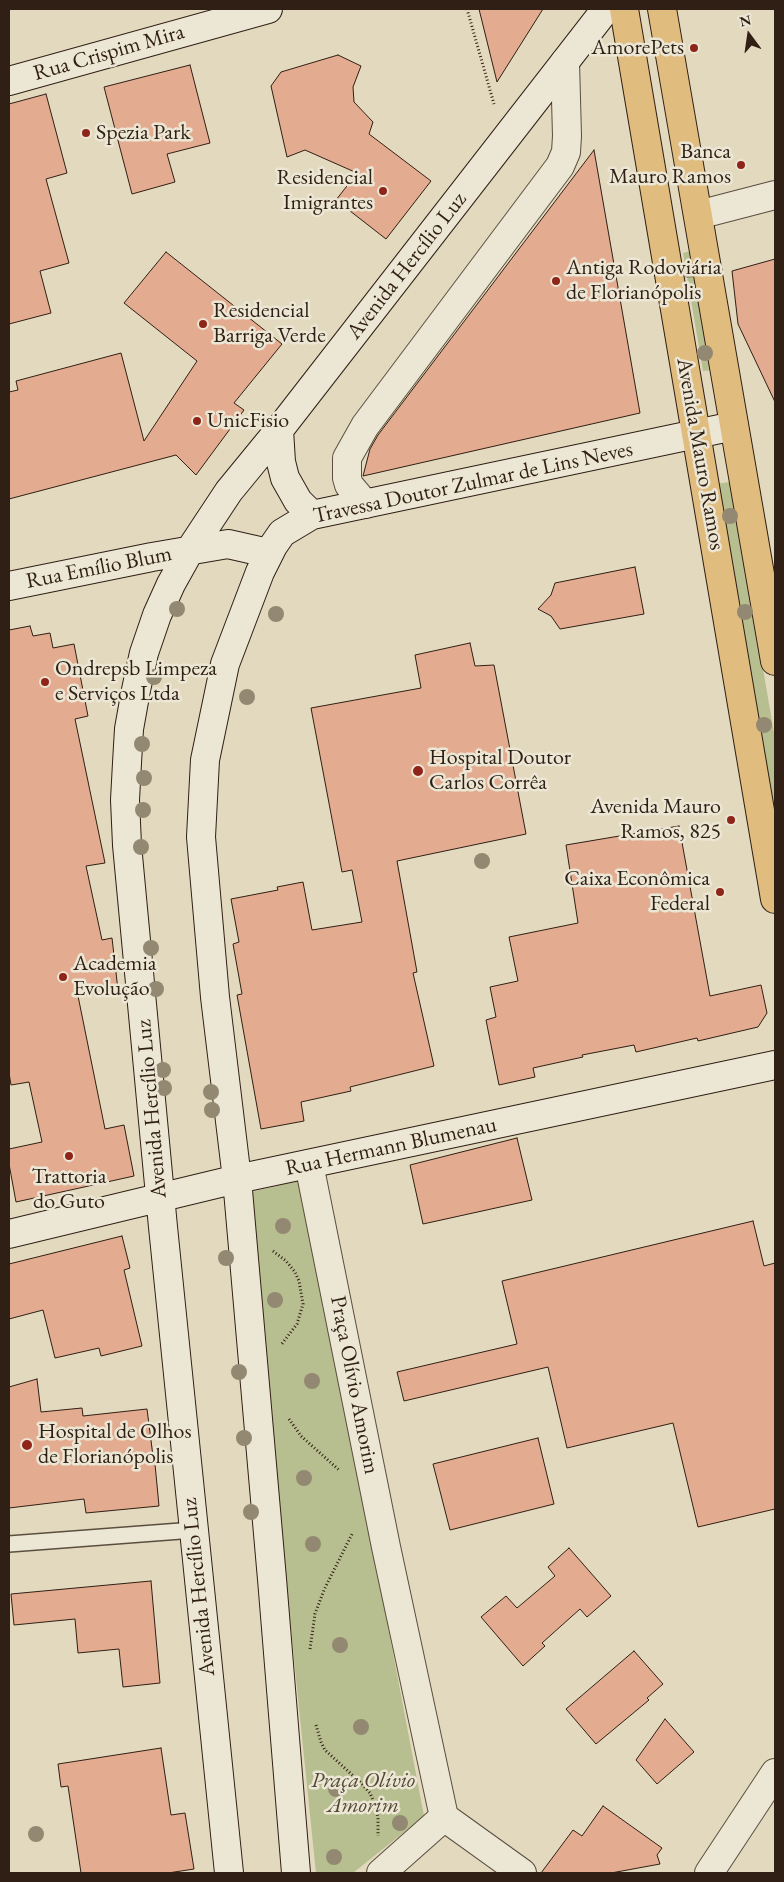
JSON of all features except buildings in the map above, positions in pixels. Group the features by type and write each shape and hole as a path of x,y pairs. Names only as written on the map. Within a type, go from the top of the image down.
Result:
{"main road":[{"name":"Rua Crispim Mira","path":"9,81 268,9"},
{"name":"Avenida Hercílio Luz","path":"229,1873 160,1197 128,845 125,800 129,729 144,653 157,615 190,550 229,491 279,430 606,9"},
{"name":"Avenida Mauro Ramos","path":"624,9 775,899"},
{"name":"Avenida Mauro Ramos","path":"662,9 775,662"},
{"path":"365,504 349,484 347,478 347,458 365,426 560,166 566,152 567,136 564,62"},
{"path":"698,215 775,195"},
{"name":"Travessa Doutor Zulmar de Lins Neves","path":"266,558 282,533 312,515 734,426"},
{"path":"279,430 281,462 285,478 298,501 312,515"},
{"name":"Rua Emílio Blum","path":"9,586 228,544 259,551 266,558"},
{"path":"266,558 225,664 205,760 201,837 215,997 237,1179 296,1873"},
{"name":"Rua Hermann Blumenau","path":"9,1234 237,1179 775,1065"},
{"name":"Praça Olívio Amorim","path":"309,1164 384,1538 444,1817"},
{"path":"709,1873 775,1773"},
{"path":"380,1873 444,1817 522,1873"}],"lane":[{"path":"9,1544 194,1530"}],"path":[{"path":"467,9 495,108 508,136"},
{"path":"243,1252 257,1249 270,1250 276,1253 295,1272 299,1281 303,1304 300,1316 293,1332 278,1350"},
{"path":"285,1415 302,1436 339,1470"},
{"path":"309,1653 315,1614 321,1596 354,1528"},
{"path":"316,1723 325,1750 370,1793 378,1818 377,1843"}],"green space":[{"path":"691,251 712,370 703,371 683,253"},
{"path":"731,482 775,739 775,829 715,484"},
{"name":"Praça Olívio Amorim","path":"303,1180 424,1816 353,1873 316,1873 246,1193"}],"place":[{"name":"AmorePets","path":"694,48"},
{"name":"Spezia Park","path":"86,133"},
{"name":"Banca Mauro Ramos","path":"741,165"},
{"name":"Residencial Imigrantes","path":"383,191"},
{"name":"Antiga Rodoviária de Florianópolis","path":"556,281"},
{"name":"Residencial Barriga Verde","path":"203,324"},
{"name":"UnicFisio","path":"197,421"},
{"name":"Ondrepsb Limpeza e Serviços Ltda","path":"45,682"},
{"name":"Hospital Doutor Carlos Corrêa","path":"418,771"},
{"name":"Avenida Mauro Ramos, 825","path":"731,820"},
{"name":"Caixa Econômica Federal","path":"720,892"},
{"name":"Academia Evolução","path":"63,977"},
{"name":"Trattoria do Guto","path":"69,1156"},
{"name":"Hospital de Olhos de Florianópolis","path":"27,1445"}]}
